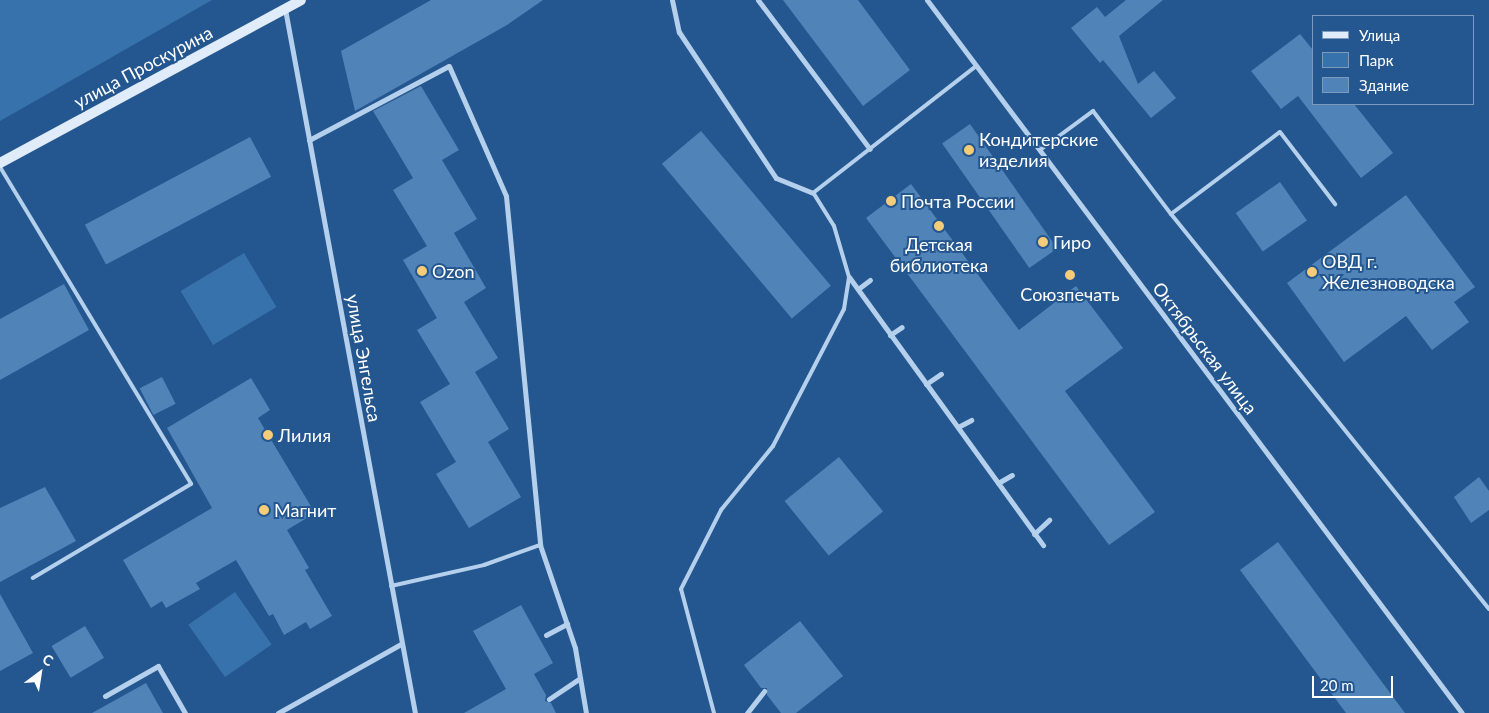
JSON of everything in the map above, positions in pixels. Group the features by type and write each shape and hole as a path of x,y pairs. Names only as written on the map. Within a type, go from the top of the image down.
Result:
{"street":[{"name":"улица Проскурина","path":"0,165 301,0"},
{"path":"672,0 679,32 776,178 813,193"},
{"path":"758,0 870,148"},
{"name":"Октябрьская улица","path":"927,0 1462,713"},
{"name":"улица Энгельса","path":"285,9 415,713"},
{"path":"309,140 449,66 506,196 540,545 567,624 586,713"},
{"path":"849,277 1043,545"},
{"path":"858,289 870,280"},
{"path":"890,334 902,327"},
{"path":"926,384 941,374"},
{"path":"958,428 970,420"},
{"path":"998,483 1012,475"},
{"path":"1034,534 1049,520"},
{"path":"546,635 567,624"},
{"path":"278,713 401,644"},
{"path":"105,696 158,666 185,713"},
{"path":"549,699 580,678"},
{"path":"748,713 764,691"}],"lane":[{"path":"714,713 681,589 721,510 773,446 844,309 849,277 834,226 813,193 976,66"},
{"path":"1040,150 1093,111 1171,214 1489,609"},
{"path":"1171,214 1280,132 1334,204"},
{"path":"0,165 191,484 33,578"},
{"path":"391,586 484,564 540,545"}],"green space":[{"path":"0,0 212,0 0,121"},
{"path":"244,253 276,307 213,345 181,291"},
{"path":"235,592 272,644 225,677 188,625"}],"building":[{"path":"431,0 543,0 507,25 355,111 341,51"},
{"path":"783,0 858,0 910,70 863,106"},
{"path":"1126,0 1163,0 1119,36 1138,84 1154,71 1176,98 1151,118 1103,60 1100,63 1071,28 1097,7 1105,17"},
{"path":"1300,34 1312,49 1312,105 1355,105 1393,153 1361,178 1298,96 1281,109 1251,71"},
{"path":"421,86 459,150 442,160 477,219 454,233 486,288 464,302 498,358 475,372 509,429 488,442 521,497 469,528 436,474 456,462 420,402 450,384 417,330 437,318 403,260 427,246 393,190 413,178 373,111"},
{"path":"970,124 1057,249 1029,268 942,144"},
{"path":"701,131 831,286 792,319 662,164"},
{"path":"250,137 271,177 106,265 85,225"},
{"path":"1280,182 1307,221 1263,251 1236,213"},
{"path":"911,184 1019,330 1076,286 1123,348 1065,391 1155,512 1109,545 866,218"},
{"path":"1406,195 1475,287 1454,302 1469,322 1432,350 1406,316 1344,362 1287,283"},
{"path":"64,284 89,330 0,380 0,319"},
{"path":"162,377 176,404 153,415 140,388"},
{"path":"251,378 270,410 258,418 315,513 287,530 309,568 305,570 332,616 310,629 306,622 284,635 273,614 269,616 236,560 196,583 200,589 166,608 162,601 151,608 123,560 212,508 167,428"},
{"path":"839,457 883,511 829,555 785,501"},
{"path":"1479,477 1489,491 1489,510 1471,523 1454,497"},
{"path":"45,487 76,541 0,582 0,508"},
{"path":"1278,542 1405,713 1346,713 1240,570"},
{"path":"0,594 33,653 0,671"},
{"path":"521,605 553,663 534,674 546,695 545,701 551,703 556,713 464,713 506,689 473,631"},
{"path":"800,621 843,676 796,713 781,713 767,695 767,688 761,688 744,665"},
{"path":"85,626 104,658 71,678 52,646"},
{"path":"146,683 163,713 92,713"}],"place":[{"name":"Кондитерские изделия","path":"969,150"},
{"name":"Почта России","path":"891,201"},
{"name":"Детская библиотека","path":"939,226"},
{"name":"Гиро","path":"1043,242"},
{"name":"Ozon","path":"422,271"},
{"name":"ОВД г. Железноводска","path":"1312,272"},
{"name":"Союзпечать","path":"1070,275"},
{"name":"Лилия","path":"268,435"},
{"name":"Магнит","path":"264,510"}]}
